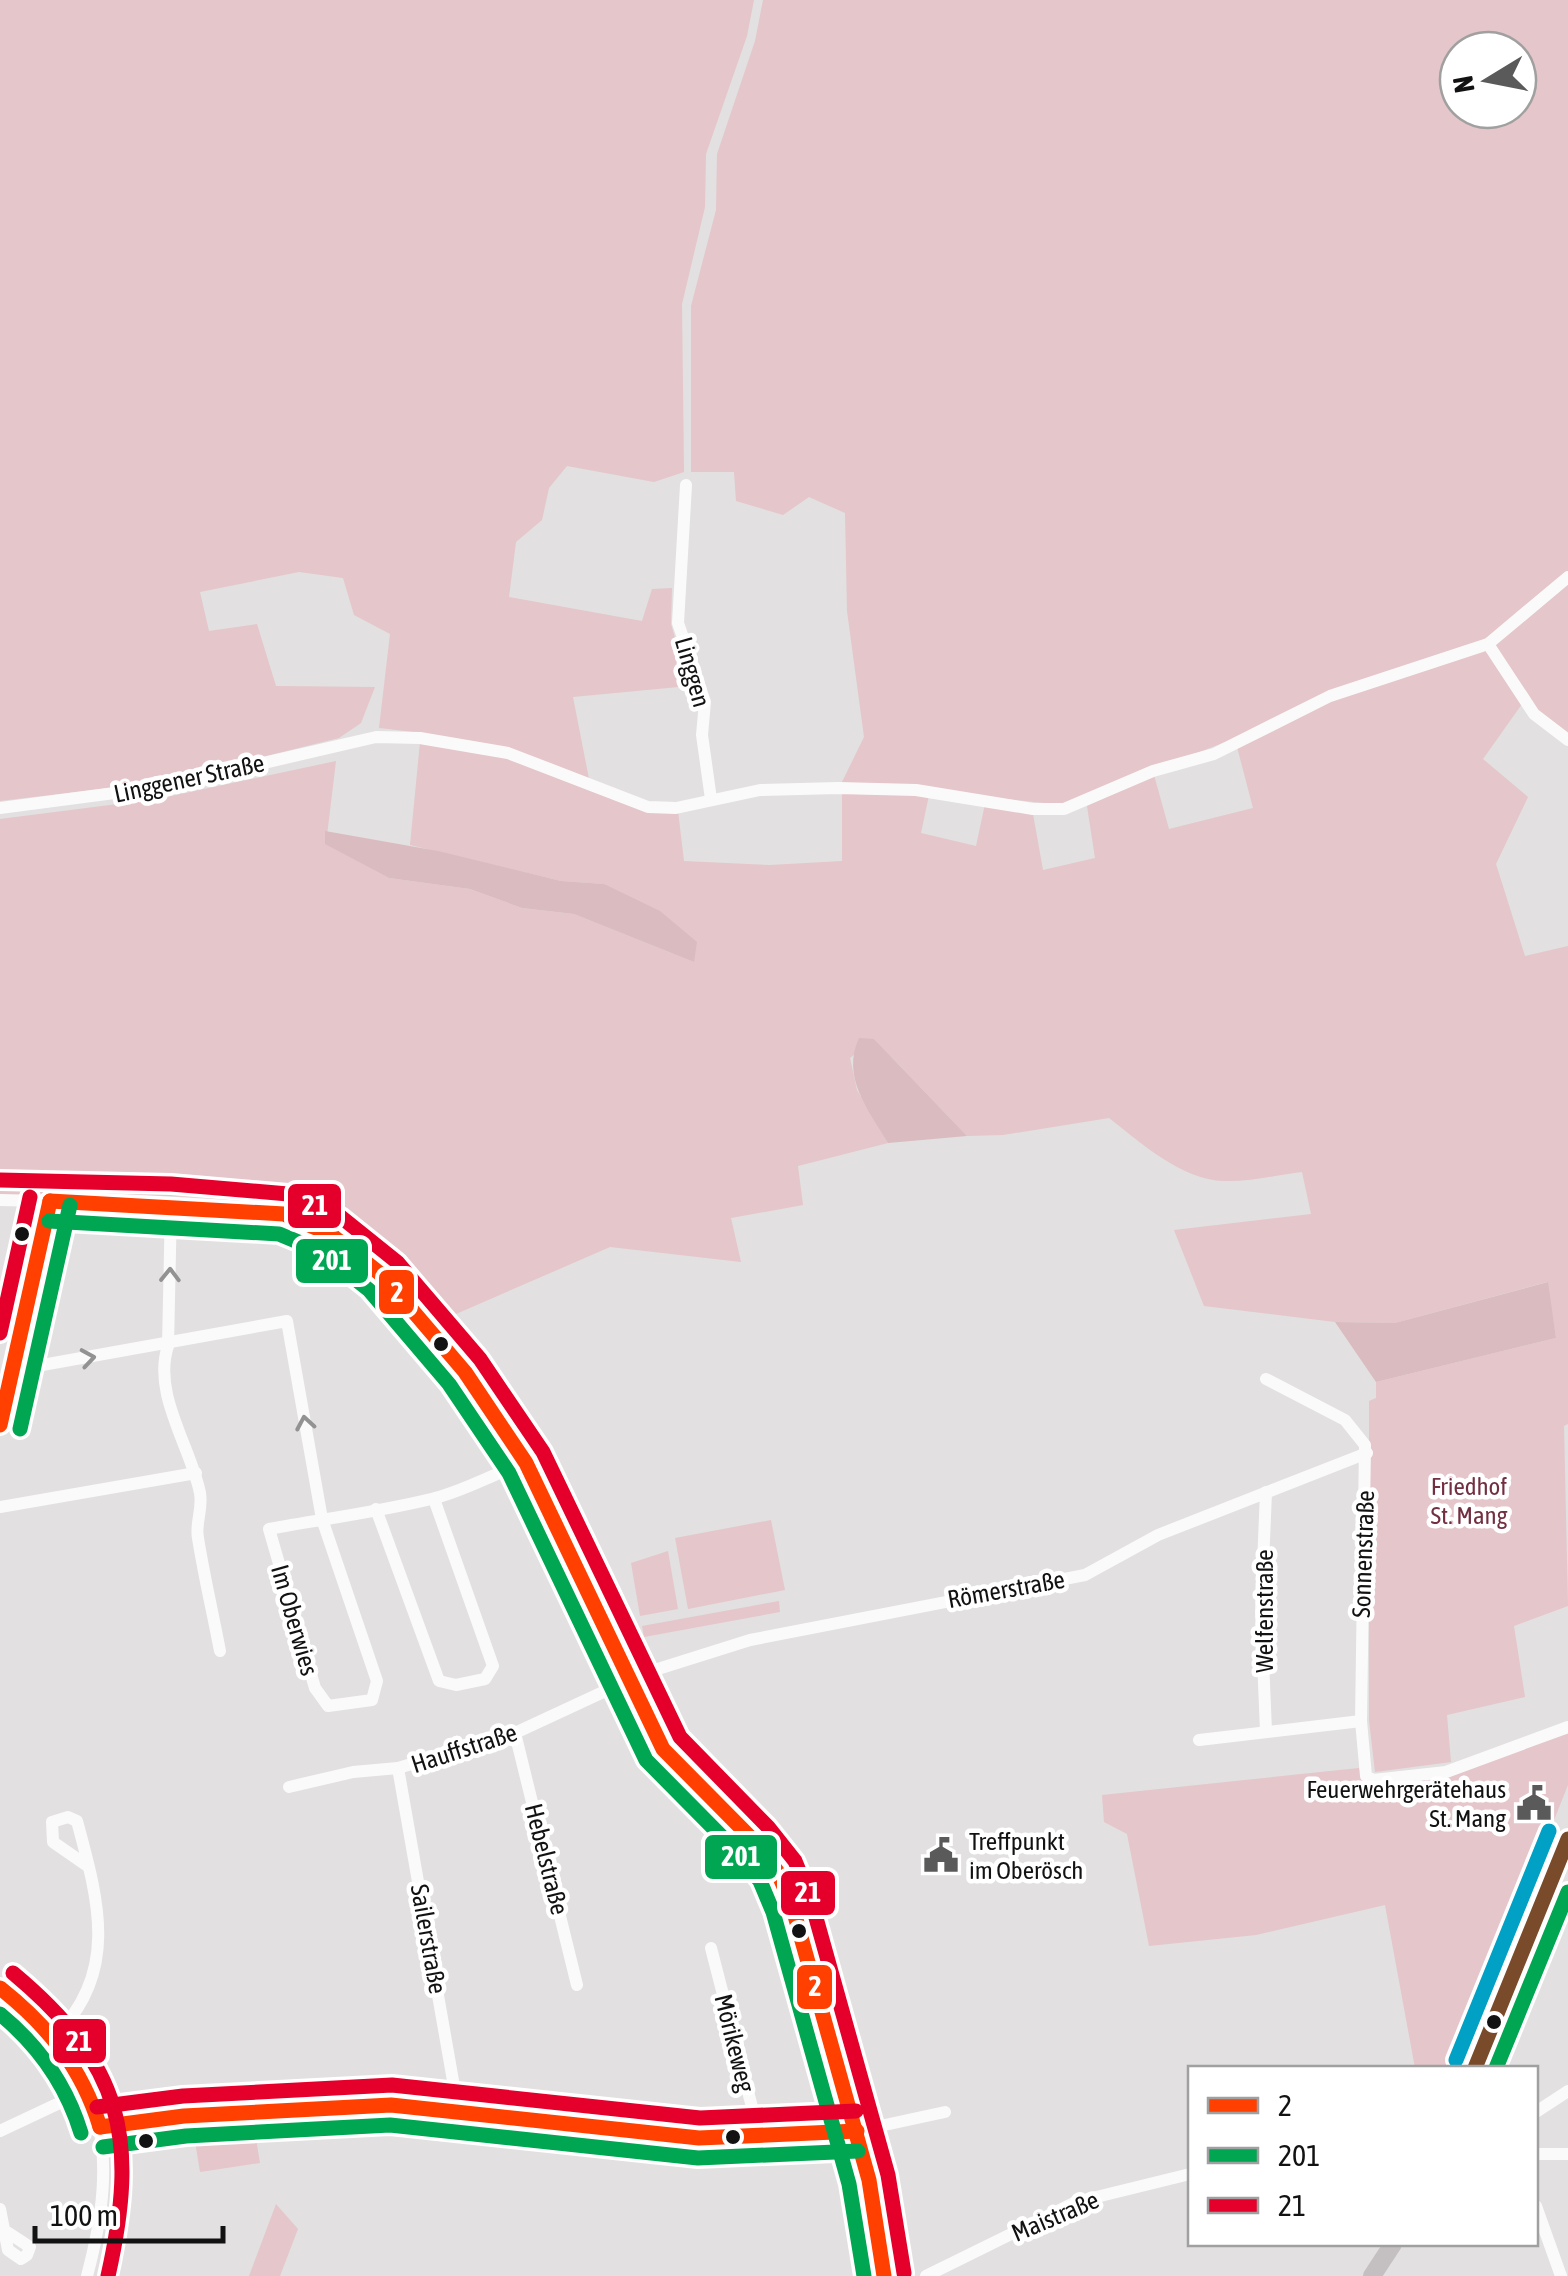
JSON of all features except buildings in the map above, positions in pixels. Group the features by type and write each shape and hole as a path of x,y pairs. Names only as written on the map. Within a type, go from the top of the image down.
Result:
{"main road":[{"path":"1476,2066 1568,1838"},
{"path":"1372,2276 1392,2246"}],"street":[{"name":"Linggen","path":"686,485 678,624 705,702 702,735 712,798"},
{"path":"1568,577 1488,644 1534,714 1568,740"},
{"name":"Linggener Straße","path":"0,808 160,788 376,737 420,738 508,753 648,806 676,808 760,790 916,790 1033,810 1064,809 1153,771 1214,754 1330,696 1488,644"},
{"path":"0,1200 172,1204 284,1214 330,1234 405,1297 466,1372 526,1463 663,1750 752,1839 776,1871 792,1904 856,2131 884,2276"},
{"path":"0,1425 50,1201"},
{"path":"172,1204 168,1346 163,1360 178,1436 196,1473 203,1512 196,1532 220,1651"},
{"name":"Im Oberwies","path":"168,1346 287,1322 322,1519 377,1681 372,1700 328,1706 315,1688 269,1529 322,1519 376,1509 434,1499 526,1463"},
{"path":"9,1371 168,1346"},
{"path":"1266,1378 1345,1420 1358,1430 1366,1453"},
{"name":"Römerstraße","path":"630,1679 695,1656 826,1622 1084,1574 1158,1535 1366,1453"},
{"name":"Sonnenstraße","path":"1366,1453 1360,1556 1362,1769 1373,1780 1446,1772 1568,1727"},
{"path":"0,1508 196,1473"},
{"name":"Welfenstraße","path":"1266,1492 1260,1612 1266,1731"},
{"path":"376,1509 439,1681 456,1686 485,1679 493,1666 434,1499"},
{"name":"Hauffstraße","path":"289,1787 353,1772 398,1768 515,1733 630,1679"},
{"path":"1198,1740 1360,1720"},
{"name":"Hebelstraße","path":"515,1733 576,1985"},
{"name":"Sailerstraße","path":"398,1768 458,2109"},
{"path":"85,1812 52,1822 54,1842 89,1867"},
{"path":"55,2036 80,2008 99,1950 101,1930 77,1821 68,1817"},
{"name":"Mörikeweg","path":"711,1948 760,2138"},
{"path":"0,1988 55,2036 87,2090 100,2127 106,2165 104,2197 87,2276"},
{"path":"0,2132 87,2090"},
{"path":"1538,2111 1568,2091"},
{"path":"100,2127 323,2107 458,2109 699,2138 760,2138 856,2131 946,2112"},
{"path":"1538,2154 1568,2154"},
{"name":"Maistraße","path":"926,2276 1076,2202 1188,2174"},
{"path":"0,2209 4,2230"},
{"path":"1538,2212 1561,2276"}],"green space":[{"path":"0,0 754,0 747,36 706,154 705,207 682,304 684,472 654,482 567,466 549,488 542,520 516,542 509,597 642,621 652,589 672,588 671,624 689,686 573,697 589,779 486,745 379,728 390,634 354,615 343,578 299,572 200,592 209,631 257,624 276,686 375,687 361,723 339,738 160,782 0,801"},
{"path":"763,0 1568,0 1568,573 1488,640 1063,805 842,782 864,737 847,611 845,513 809,497 783,515 736,501 734,472 691,472 691,306 716,210 717,154 755,41"},
{"path":"1568,581 1568,737 1535,712 1494,645"},
{"name":"Friedhof St. Mang","path":"1486,649 1522,704 1483,759 1528,797 1496,864 1525,956 1568,946 1568,1424 1564,1426 1568,1606 1514,1626 1525,1697 1447,1715 1451,1762 1375,1772 1369,1720 1369,1401 1376,1398 1376,1382 1556,1338 1547,1282 1395,1323 1335,1322 1204,1306 1174,1230 1311,1214 1302,1172 1243,1180 1208,1179 1163,1158 1109,1118 1003,1135 967,1136 874,1039 850,1058 857,1090 888,1143 798,1166 803,1205 731,1218 741,1262 610,1247 433,1324 362,1248 334,1228 303,1214 264,1205 173,1196 0,1195 0,819 157,799 336,761 326,844 389,878 470,889 522,908 574,914 694,962 604,884 561,881 410,845 420,742 506,756 678,811 684,861 770,865 842,861 842,792 929,795 921,833 976,846 985,804 1033,814 1043,870 1095,858 1087,806 1154,775 1169,829 1253,808 1237,747 1331,700"},
{"path":"771,1520 785,1590 688,1609 675,1538"},
{"path":"668,1551 678,1609 640,1616 631,1563"},
{"path":"779,1601 780,1612 644,1637 642,1626"},
{"path":"1568,1732 1568,1785 1540,1855 1531,1854 1446,2066 1415,2066 1385,1905 1256,1935 1149,1946 1127,1834 1104,1822 1102,1795 1359,1768 1363,1777 1447,1777"},
{"path":"254,2126 260,2163 200,2172 194,2135"},
{"path":"276,2204 298,2229 280,2276 249,2276"}],"shaded area":[{"path":"325,831 438,851 561,881 604,884 660,911 697,942 694,962 574,914 522,908 470,889 389,878 325,844"},
{"path":"859,1038 874,1039 967,1136 888,1143 865,1105 855,1079 854,1052"},
{"path":"1548,1282 1556,1338 1376,1382 1335,1322 1395,1323"}],"transit line":[{"name":"21","path":"0,1180 171,1184 288,1194 341,1217 397,1262 480,1359 543,1452 680,1737 768,1827 795,1861 811,1900 888,2175 904,2273"},
{"name":"21","path":"0,1333 30,1197"},
{"name":"2","path":"50,1201 284,1214 330,1234 383,1276 465,1372 526,1463 663,1749 752,1839 777,1871 792,1905 869,2180 884,2276"},
{"name":"2","path":"0,1425 50,1201"},
{"name":"201","path":"20,1429 70,1205"},
{"name":"201","path":"49,1221 279,1234 320,1251 369,1290 449,1384 509,1473 646,1760 737,1852 760,1881 773,1912 849,2184 864,2276"},
{"path":"1456,2060 1549,1831"},
{"path":"1476,2066 1568,1839"},
{"name":"201","path":"1497,2066 1568,1892"},
{"name":"21","path":"13,1973 79,2040 100,2073 113,2107 121,2144 122,2183 108,2276"},
{"name":"2","path":"0,1988 33,2017 61,2050 84,2086 100,2127"},
{"name":"201","path":"0,2014 49,2067 68,2098 81,2133"},
{"name":"21","path":"97,2107 183,2096 392,2085 700,2118 856,2111"},
{"name":"2","path":"100,2127 184,2116 391,2105 699,2138 857,2131"},
{"name":"201","path":"103,2147 186,2136 390,2125 698,2158 858,2151"}],"place":[{"name":"Feuerwehrgerätehaus St. Mang","path":"1534,1803"},
{"name":"Treffpunkt im Oberösch","path":"941,1855"}]}
